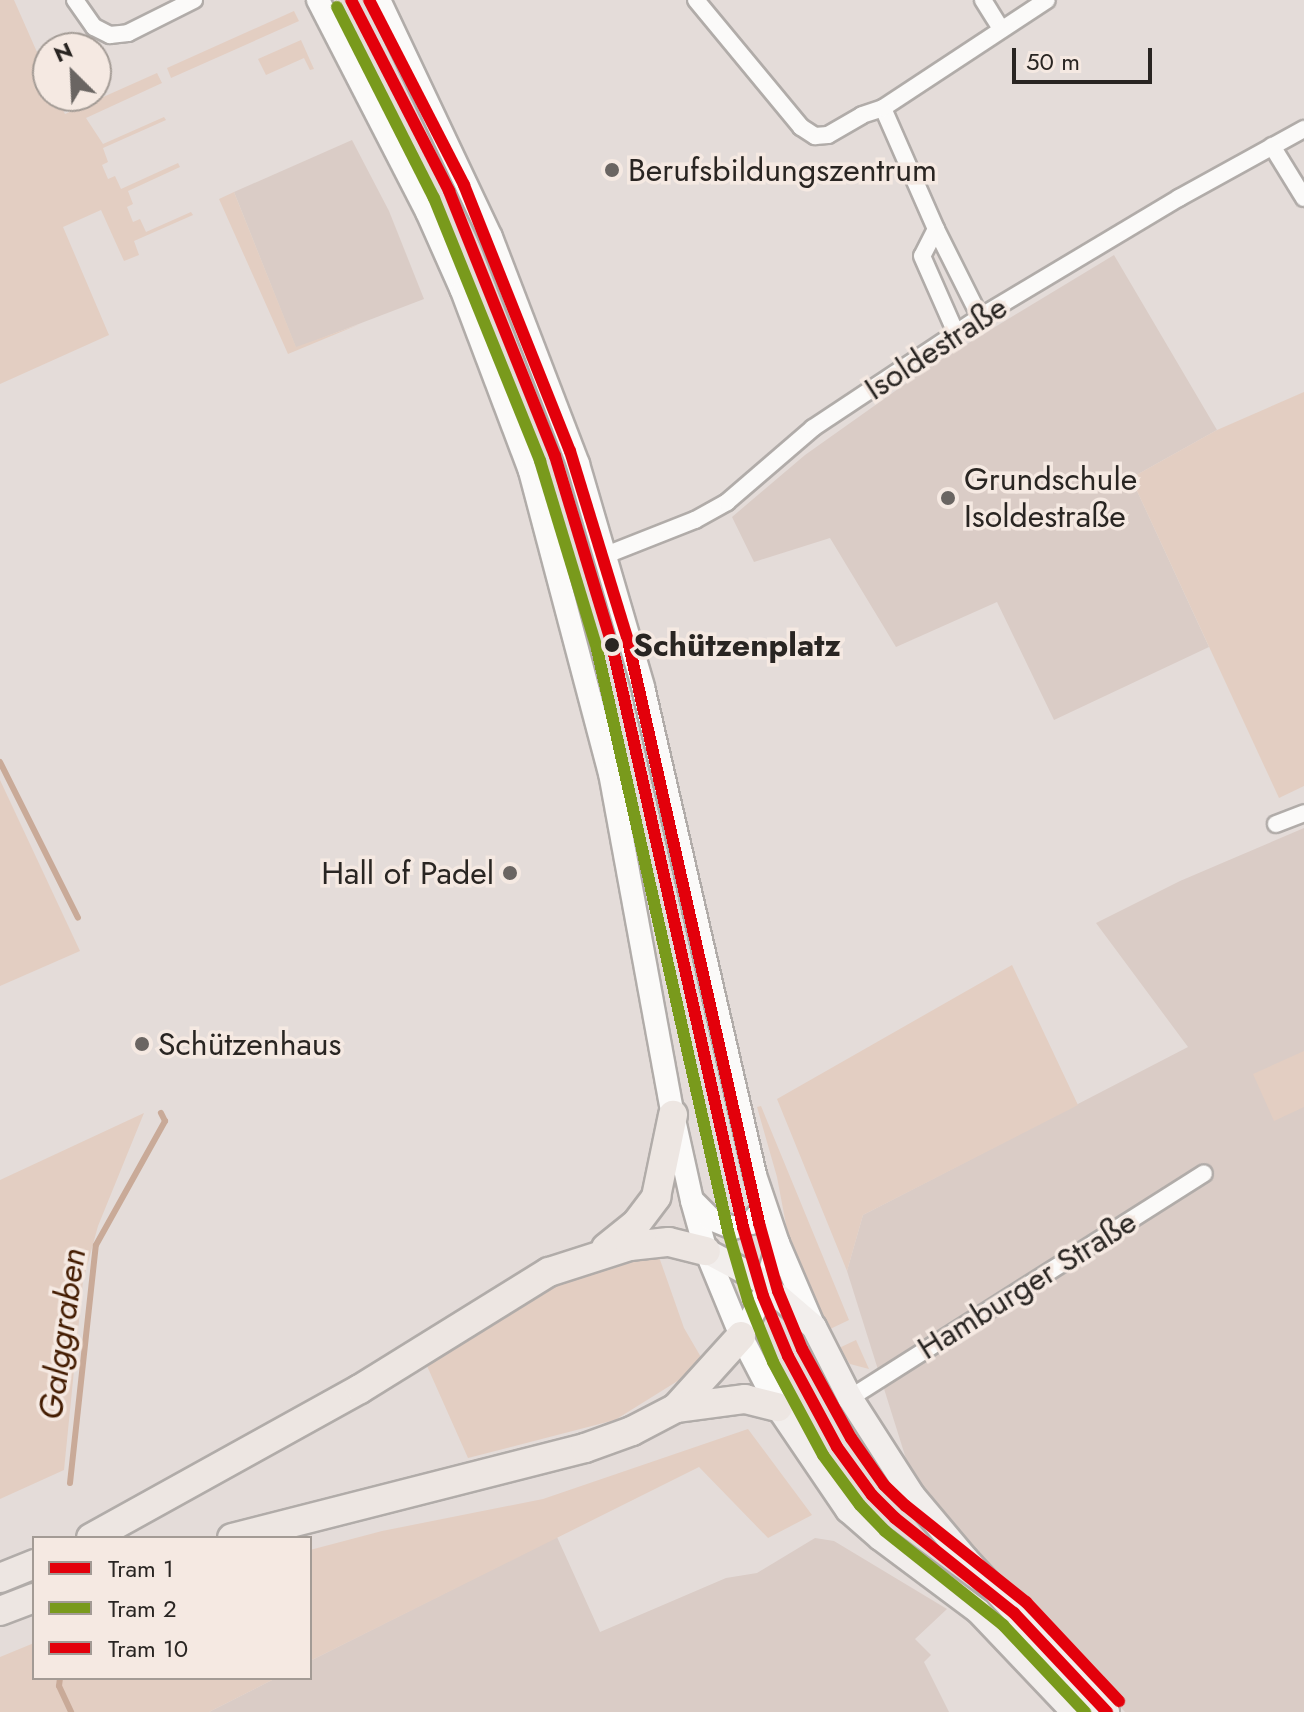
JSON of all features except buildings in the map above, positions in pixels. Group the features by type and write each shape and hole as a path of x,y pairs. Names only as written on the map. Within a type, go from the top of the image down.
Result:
{"highway":[{"path":"602,1252 636,1224 656,1197 673,1115"},
{"path":"95,1536 360,1389 549,1272 602,1252 669,1242 706,1251"},
{"path":"676,1408 741,1336"},
{"path":"240,1536 585,1448 632,1431 676,1408 725,1399 745,1399 778,1407"},
{"path":"0,1578 32,1565"},
{"path":"0,1611 32,1599"}],"main road":[{"path":"318,0 427,212 462,291 530,471 610,773 673,1115 692,1201 706,1251 741,1336 778,1407 848,1510 880,1538 978,1611 1074,1712"},
{"path":"379,0 504,270 578,464 643,687 733,1092 778,1243 814,1327 850,1398 882,1451 938,1526 1107,1712"},
{"path":"692,1201 711,1219 733,1228 751,1223 765,1207"},
{"path":"741,1336 767,1285 778,1243"},
{"path":"706,1251 744,1269 767,1285 814,1327"}],"street":[{"path":"75,0 94,27 110,35 128,33 194,0"},
{"path":"696,0 801,127 815,136 828,135 862,115 883,108 1047,0"},
{"path":"983,0 1001,29"},
{"path":"883,108 936,229 980,317"},
{"name":"Isoldestraße","path":"606,555 695,520 727,502 813,428 980,317 1304,129"},
{"path":"1272,146 1304,198"},
{"path":"936,229 922,256 956,333"},
{"path":"1276,824 1304,813"},
{"name":"Hamburger Straße","path":"850,1398 1204,1173"}],"shaded area":[{"path":"0,0 14,0 32,41 32,112 99,112 86,118 103,144 164,117 166,120 103,148 108,162 102,165 108,179 115,176 121,189 178,163 180,167 128,191 133,204 127,207 133,222 140,219 146,232 191,212 193,215 134,241 139,255 124,261 101,210 63,227 109,335 0,384"},
{"path":"294,11 299,21 171,78 167,68"},
{"path":"301,40 314,69 310,70 304,58 266,75 258,59"},
{"path":"157,73 162,83 112,106 112,93"},
{"path":"352,140 389,211 424,299 296,348 234,192"},
{"path":"234,192 296,347 360,324 288,354 219,199"},
{"name":"Grundschule Isoldestraße","path":"1114,255 1217,430 1131,478 1209,647 1054,720 997,602 896,647 830,538 754,562 732,517 805,455 929,367"},
{"path":"1304,392 1304,786 1279,798 1131,478 1217,430"},
{"path":"0,780 80,951 0,986"},
{"path":"1304,828 1304,1712 1125,1712 913,1481 847,1271 863,1215 1188,1047 1096,923 1180,881"},
{"path":"1012,965 1078,1105 863,1215 847,1271 777,1099"},
{"path":"1304,1051 1304,1107 1274,1121 1253,1074"},
{"path":"761,1106 849,1320 828,1330 787,1230 777,1177 757,1107"},
{"path":"144,1113 98,1226 83,1281 64,1470 0,1499 0,1180"},
{"path":"658,1254 684,1328 705,1364 615,1420 468,1458 427,1366 558,1285"},
{"path":"856,1340 869,1369 850,1364 839,1348"},
{"path":"748,1429 812,1515 768,1538 699,1467 312,1660 312,1549 382,1531 543,1499"},
{"path":"557,1537 600,1632 726,1578 757,1573 815,1538 834,1541 947,1609 915,1639 931,1655 924,1662 949,1712 209,1712 272,1680 312,1680 312,1660"},
{"path":"32,1644 32,1680 272,1680 209,1712 0,1712 0,1657"}],"waterway":[{"name":"Galggraben","path":"0,762 78,918"},
{"name":"Galggraben","path":"70,1483 96,1245 165,1121 161,1113"},
{"name":"Galggraben","path":"60,1680 59,1686 71,1712"}],"tram line":[{"name":"1","path":"351,0 449,191 555,456 612,645 743,1227 763,1296 788,1356 837,1447 872,1495 895,1518 1014,1613 1107,1712"},
{"name":"10","path":"369,0 464,185 570,451 628,641 759,1223 778,1291 802,1349 851,1438 884,1485 1026,1602 1119,1701"},
{"name":"2","path":"337,7 434,198 540,461 597,649 728,1231 748,1300 773,1362 823,1455 860,1505 885,1531 1003,1625 1085,1712"}],"place":[{"name":"Berufsbildungszentrum","path":"612,170"},
{"name":"Grundschule Isoldestraße","path":"948,498"},
{"name":"Schützenplatz","path":"612,645"},
{"name":"Hall of Padel","path":"510,873"},
{"name":"Schützenhaus","path":"142,1044"}]}
